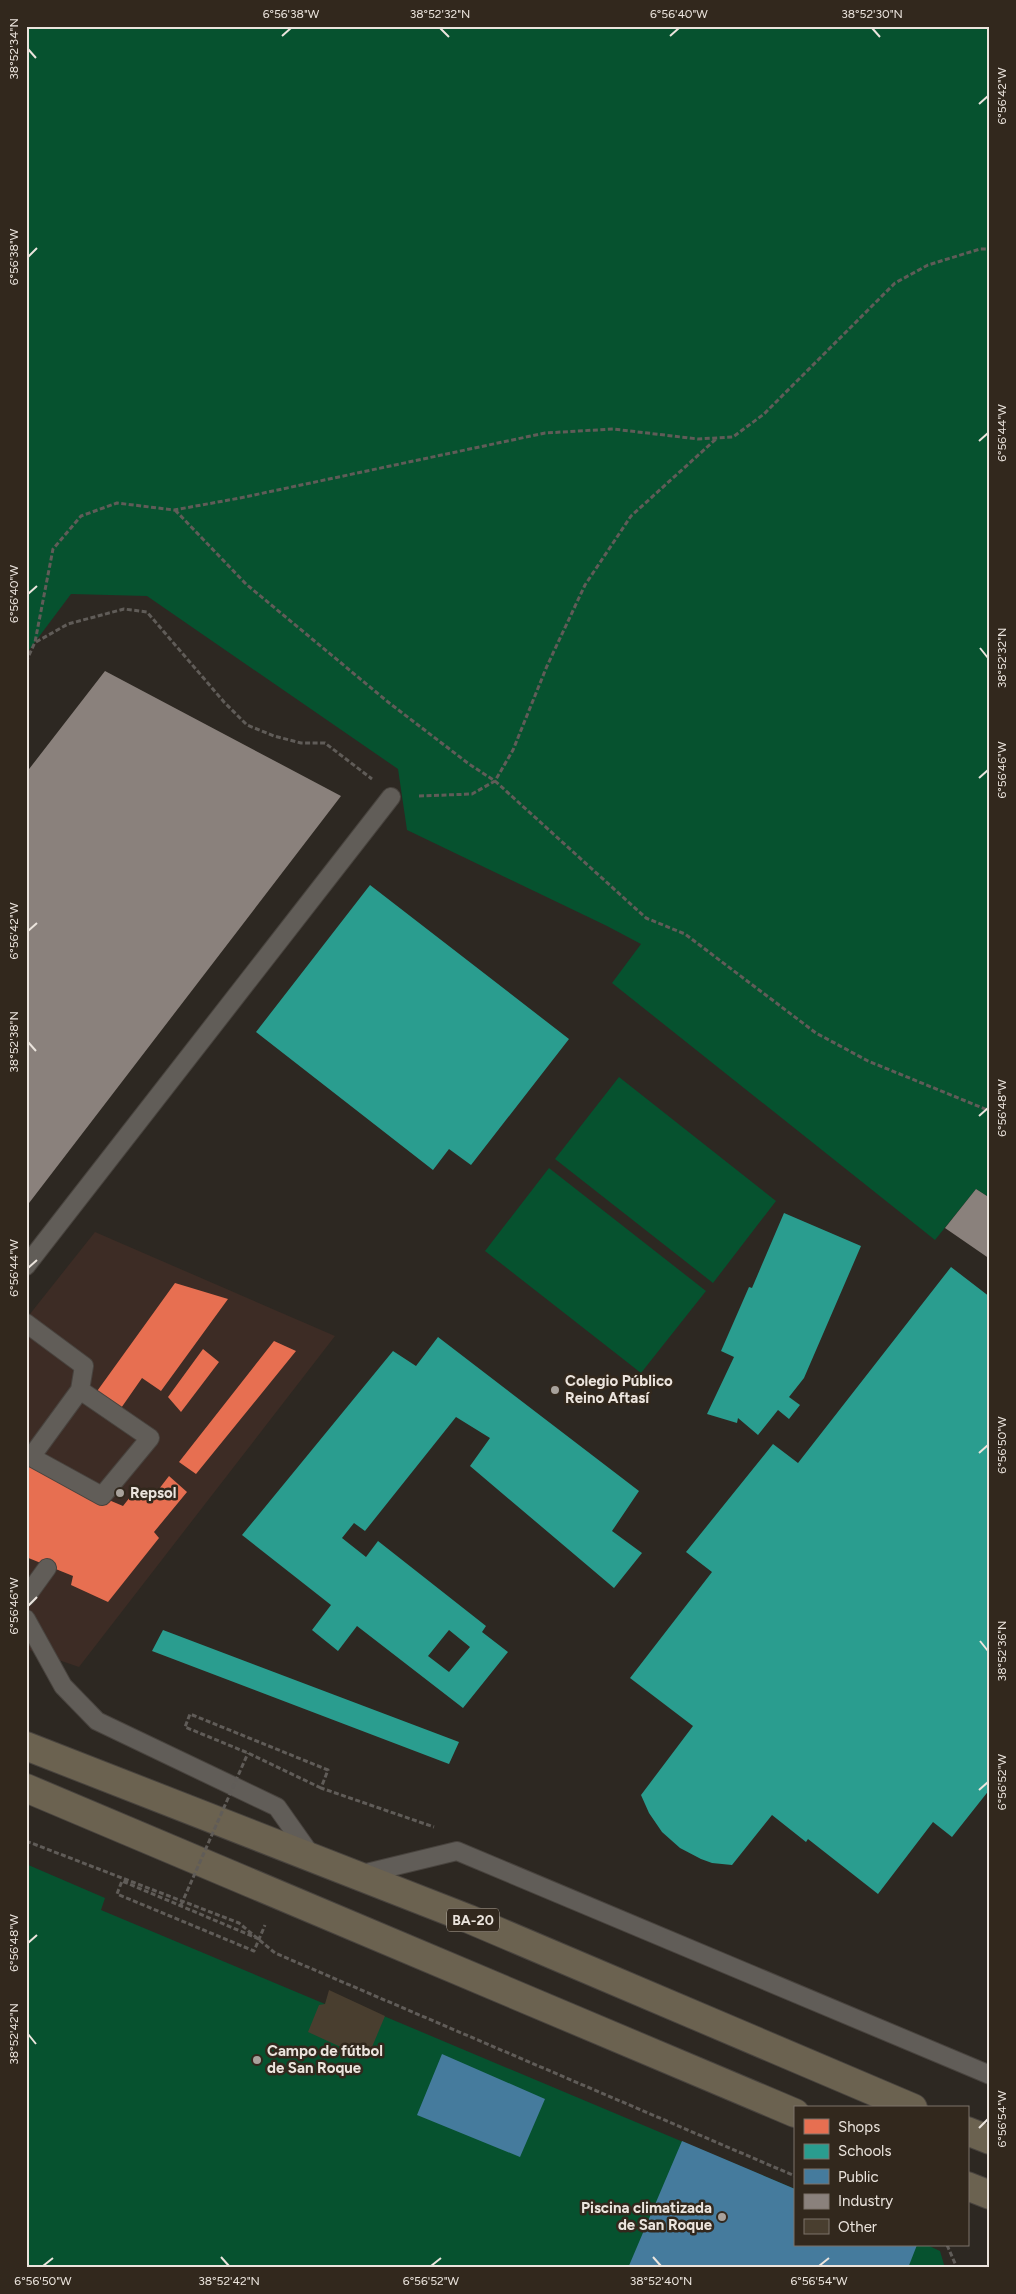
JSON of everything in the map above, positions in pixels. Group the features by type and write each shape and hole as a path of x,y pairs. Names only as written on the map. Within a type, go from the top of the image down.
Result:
{"highway":[{"name":"BA-20","path":"26,1746 469,1918 908,2106"},
{"path":"26,1788 794,2113"},
{"path":"968,2131 990,2140"},
{"path":"968,2186 990,2195"}],"lane":[{"path":"26,1266 391,797"},
{"path":"26,1323 84,1366 80,1390 28,1456 102,1496 150,1438 80,1390"},
{"path":"26,1597 48,1568"},
{"path":"26,1620 63,1686 97,1721 277,1807 313,1858"},
{"path":"357,1875 457,1851 990,2076"}],"path":[{"path":"26,662 35,642 53,549 81,516 117,502 174,510 240,498 545,433 613,429 698,439 733,437 764,414 895,283 928,265 980,249 990,249"},
{"path":"35,642 68,624 124,609 147,612 224,702 248,725 274,736 302,743 325,743 365,772 391,797 472,794 495,781 513,750 547,666 585,585 631,516 716,438"},
{"path":"174,510 246,584 388,702 469,764 495,781 646,918 685,934 816,1033 868,1060 990,1111"},
{"path":"321,1788 328,1770 190,1714 185,1727 248,1753 321,1788 448,1832 457,1851"},
{"path":"182,1905 248,1753"},
{"path":"26,1841 239,1923 275,1953 794,2176"},
{"path":"254,1951 117,1894 122,1881 259,1939"},
{"path":"947,2246 957,2268"}],"shaded area":[{"name":"Repsol","path":"95,1232 335,1336 79,1667 26,1649 26,1319"}],"green space":[{"path":"26,26 990,26 990,1198 976,1189 935,1240 612,983 641,944 407,830 398,769 147,596 71,594 26,654"},
{"path":"619,1077 776,1201 713,1283 555,1159"},
{"path":"549,1168 706,1291 641,1373 485,1251"},
{"name":"Campo de fútbol de San Roque","path":"26,1864 105,1898 101,1910 325,2004 329,1993 794,2189 794,2246 929,2246 940,2251 945,2268 26,2268"}],"building: Shops":[{"path":"175,1283 228,1299 161,1391 142,1378 119,1411 95,1394"},
{"path":"274,1341 296,1351 196,1474 179,1462"},
{"path":"203,1349 219,1362 181,1412 168,1397"},
{"path":"26,1465 123,1506 138,1487 152,1498 169,1476 187,1492 154,1532 159,1538 108,1602 71,1585 73,1576 26,1557"}],"building: Schools":[{"path":"370,885 569,1039 471,1165 449,1149 433,1170 256,1032"},
{"path":"784,1213 861,1246 804,1378 789,1397 800,1405 789,1419 778,1410 758,1435 738,1418 737,1423 707,1414 734,1357 721,1351 749,1287 752,1288"},
{"path":"951,1267 990,1297 990,1435 988,1438 990,1440 990,1789 952,1837 933,1822 878,1894 808,1839 806,1842 772,1815 732,1865 712,1863 701,1859 680,1848 662,1832 649,1813 641,1795 693,1726 630,1678 712,1572 686,1552 773,1444 798,1463"},
{"path":"438,1337 639,1491 612,1531 642,1553 614,1588 470,1466 490,1438 456,1417 365,1531 354,1523 342,1538 366,1557 378,1541 486,1626 482,1632 508,1652 463,1708 357,1626 338,1651 312,1630 331,1605 242,1535 393,1351 416,1366","holes":["449,1630 470,1647 449,1672 428,1656"]},
{"path":"163,1630 459,1742 449,1764 152,1651"}],"building: Public":[{"path":"442,2054 545,2099 520,2157 417,2115"},
{"name":"Piscina climatizada de San Roque","path":"682,2141 794,2189 794,2246 917,2246 908,2268 628,2268"}],"building: Industry":[{"path":"105,671 341,796 26,1207 26,773"},
{"path":"976,1189 990,1198 990,1259 945,1228"}],"building: Other":[{"path":"329,1990 385,2016 367,2059 308,2032 319,2005 325,2004"}],"place":[{"name":"Colegio Público Reino Aftasí","path":"555,1390"},
{"name":"Repsol","path":"120,1493"},
{"name":"Campo de fútbol de San Roque","path":"257,2060"},
{"name":"Piscina climatizada de San Roque","path":"722,2217"}]}
